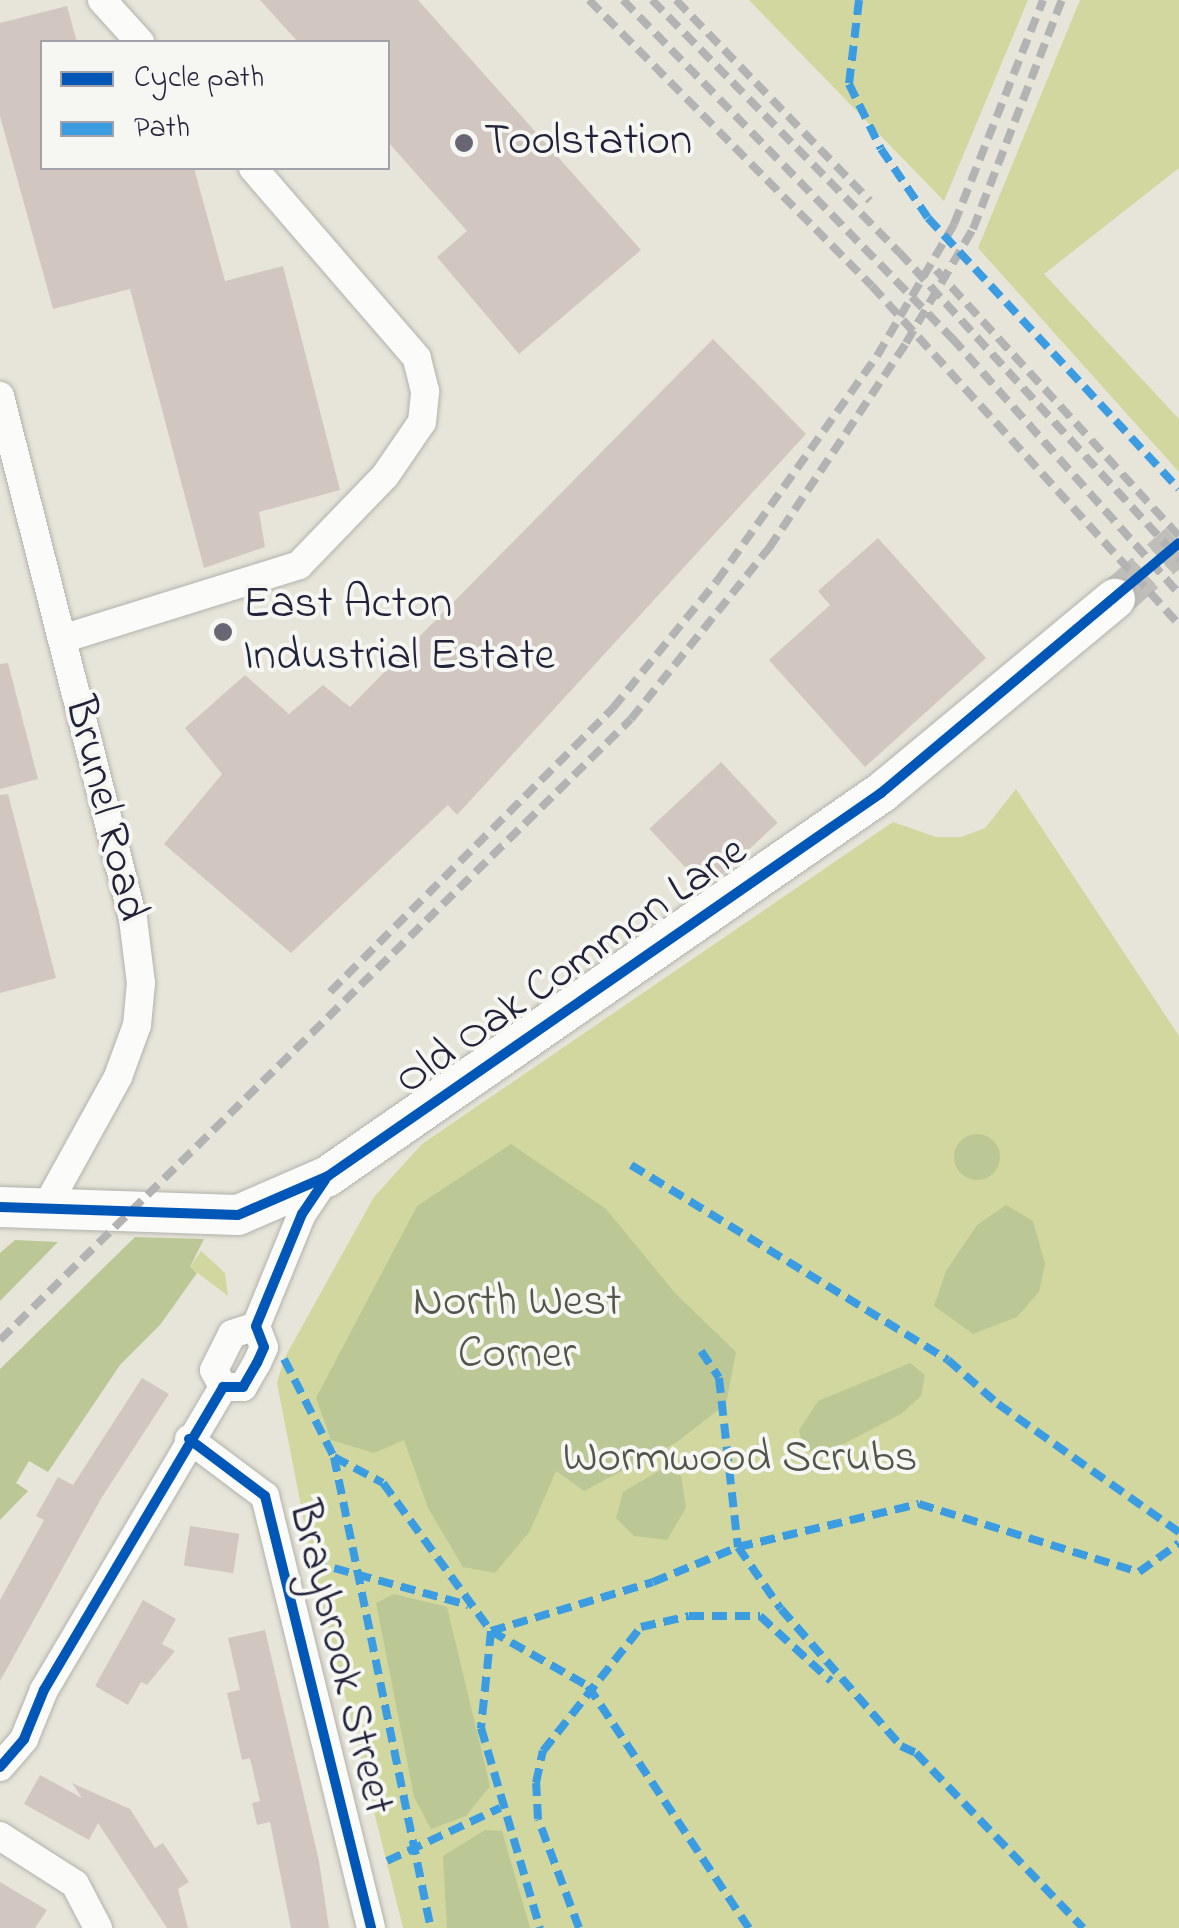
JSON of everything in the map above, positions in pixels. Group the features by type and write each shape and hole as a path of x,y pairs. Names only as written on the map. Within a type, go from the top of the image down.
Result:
{"street":[{"path":"102,0 138,40"},
{"path":"62,640 300,564 386,476 422,422 425,391 417,358 255,170"},
{"name":"Brunel Road","path":"0,396 133,919 141,984 137,1026 118,1077 45,1209"},
{"name":"Old Oak Common Lane","path":"0,1207 238,1215 328,1176 798,854 960,731 1116,599"},
{"path":"0,1767 24,1739 44,1690 189,1440 224,1387 214,1370 232,1334 256,1326 302,1214 328,1176"},
{"name":"Braybrook Street","path":"189,1440 266,1496 371,1928"},
{"path":"0,1836 76,1884 98,1928"}],"green space":[{"path":"749,0 1028,0 944,201"},
{"path":"1080,0 1179,0 1179,168 1044,274 1179,419 1179,472 978,248"},
{"name":"Wormwood Scrubs","path":"1016,789 1179,1036 1179,1928 403,1928 312,1562 277,1383 284,1359 374,1197 422,1144 893,822 936,837 961,837 985,828"},
{"path":"977,1134 993,1141 1000,1157 993,1173 977,1180 961,1173 954,1157 961,1141"},
{"name":"North West Corner","path":"511,1144 606,1209 675,1293 736,1352 726,1404 677,1442 584,1491 556,1471 530,1531 495,1573 463,1567 428,1508 404,1440 374,1453 331,1440 316,1398 417,1206"},
{"path":"1006,1205 1033,1221 1045,1264 1039,1292 1017,1317 973,1334 934,1306 946,1271 977,1225"},
{"path":"135,1237 204,1239 190,1267 197,1273 160,1325 120,1365 48,1472 29,1461 16,1483 28,1491 0,1520 0,1369"},
{"path":"15,1240 58,1242 0,1301 0,1253"},
{"path":"201,1251 225,1273 228,1296 190,1267"},
{"path":"910,1363 925,1375 921,1396 901,1414 822,1455 803,1449 799,1430 818,1401"},
{"path":"662,1469 681,1476 686,1508 667,1540 634,1536 616,1518 623,1492"},
{"path":"394,1594 447,1607 490,1786 466,1816 431,1829 414,1797 376,1603"},
{"path":"485,1830 502,1831 530,1928 447,1928 443,1856"}],"building":[{"path":"260,0 418,0 641,250 519,354 437,257 467,231 390,144 390,40 296,40"},
{"path":"67,6 76,40 40,40 40,170 195,170 225,281 283,266 340,490 259,512 265,547 204,568 130,289 53,309 0,116 0,23"},
{"path":"713,339 806,434 457,815 448,805 291,953 164,844 222,774 185,728 245,675 289,714 323,685 350,707"},
{"path":"878,538 986,658 865,767 769,660 830,605 818,591"},
{"path":"8,663 38,779 0,789 0,664"},
{"path":"721,762 778,823 706,890 649,829"},
{"path":"8,794 56,978 0,993 0,795"},
{"path":"142,1378 169,1394 102,1497 0,1681 0,1600 44,1520 36,1516 58,1477 73,1485"},
{"path":"190,1526 239,1534 233,1573 184,1566"},
{"path":"143,1600 176,1619 162,1644 175,1651 147,1685 141,1682 128,1705 95,1686"},
{"path":"265,1630 319,1861 329,1928 291,1928 270,1822 257,1825 252,1803 260,1801 250,1758 242,1760 227,1693 240,1690 228,1638"},
{"path":"40,1775 82,1798 72,1783 130,1809 155,1848 163,1843 189,1882 178,1889 188,1928 167,1928 98,1823 89,1840 24,1804"},
{"path":"0,1882 47,1910 35,1928 0,1928"}],"tunnel":[{"path":"1115,599 1179,543"}],"railway":[{"path":"589,0 872,286 1179,624"},
{"path":"623,0 952,338 1179,594"},
{"path":"652,0 899,252 1179,559"},
{"path":"676,0 870,201"},
{"path":"330,992 613,708 717,581 877,356 954,224 1043,0"},
{"path":"0,1340 631,719 769,548 906,343 973,229 1062,0"},
{"path":"936,270 1179,536"}],"marked path":[{"path":"859,0 849,84 881,149 928,218 1179,489"},
{"path":"631,1165 948,1360 998,1404 1179,1532"},
{"path":"701,1351 719,1378 738,1547 919,1504 1139,1572 1179,1543"},
{"path":"284,1359 334,1457 383,1483 491,1631 481,1728 540,1928"},
{"path":"334,1457 431,1928"},
{"path":"491,1631 653,1582 738,1547 781,1609 901,1746 916,1753 1083,1928"},
{"path":"312,1562 468,1605"},
{"path":"579,1928 538,1819 536,1783 543,1751 641,1627 689,1616 760,1616 831,1681"},
{"path":"491,1631 588,1686 749,1928"},
{"path":"387,1861 500,1808"}],"cycle path":[{"path":"0,1207 238,1215 328,1176 881,793 1179,543"},
{"path":"223,1387 243,1387 257,1363 264,1347 256,1326 302,1214 325,1180"},
{"path":"0,1767 24,1739 44,1690 223,1387"},
{"path":"189,1439 265,1496 371,1928"}],"place":[{"name":"Toolstation","path":"464,143"},
{"name":"East Acton Industrial Estate","path":"223,632"}]}
